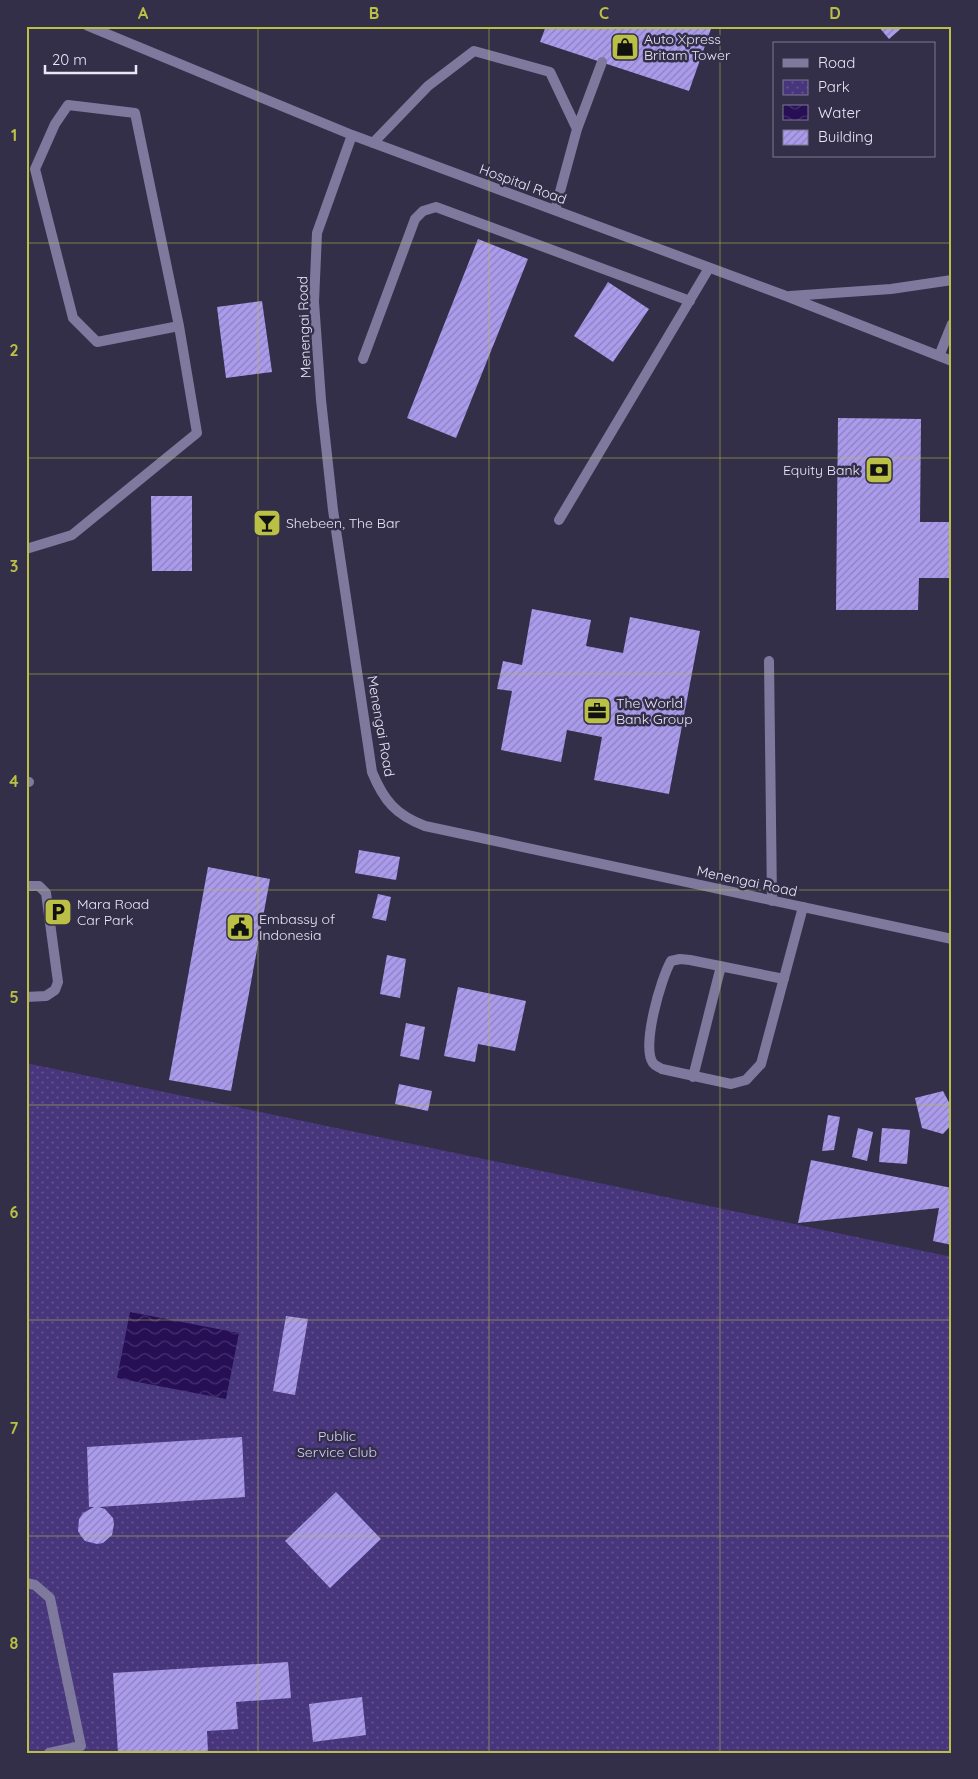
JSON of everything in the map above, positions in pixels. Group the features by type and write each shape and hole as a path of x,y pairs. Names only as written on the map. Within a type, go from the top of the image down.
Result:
{"street":[{"name":"Hospital Road","path":"88,26 352,135 786,296 952,361"},
{"path":"373,143 428,86 474,51 550,72 577,129"},
{"path":"555,210 577,129 602,62"},
{"path":"26,549 72,534 198,433 179,326 135,113 68,105 55,124 35,169 73,318 98,342 179,326"},
{"name":"Menengai Road","path":"352,135 318,233 314,302 321,400 333,510 372,772 379,790 405,818 425,826 952,939"},
{"path":"362,359 415,219 422,211 436,207 690,301"},
{"path":"559,520 709,268"},
{"path":"786,296 892,289 952,280"},
{"path":"939,356 952,324"},
{"path":"769,661 772,901"},
{"path":"26,886 39,886 46,893 58,982 55,990 46,996 26,998"},
{"path":"784,979 680,959 671,961 665,972 649,1039 649,1053 653,1064 662,1069 693,1077 731,1084 746,1080 761,1064 804,908"},
{"path":"693,1077 721,966"},
{"path":"26,1583 35,1585 50,1598 85,1749 49,1753"}],"green space":[{"name":"Public Service Club","path":"26,1063 952,1257 952,1753 26,1753"}],"water":[{"path":"130,1312 239,1333 226,1399 117,1378"}],"building":[{"path":"546,26 712,26 689,91 540,42"},
{"path":"878,26 904,26 889,39"},
{"path":"478,239 528,259 456,438 407,418"},
{"path":"608,282 649,309 613,362 574,336"},
{"path":"262,301 272,372 226,378 217,307"},
{"name":"Equity Bank","path":"838,418 921,419 920,522 952,522 952,578 919,578 918,610 836,610"},
{"path":"151,496 192,496 192,571 152,571"},
{"name":"The World Bank Group","path":"532,609 591,620 586,646 623,653 630,617 700,631 669,794 594,780 602,737 567,730 561,762 501,750 512,691 497,689 503,661 522,665"},
{"path":"359,850 400,857 396,880 355,873"},
{"path":"208,867 270,879 231,1091 169,1080"},
{"path":"378,894 391,897 386,921 372,918"},
{"path":"387,955 406,959 400,998 380,994"},
{"path":"458,987 526,1001 515,1051 478,1044 475,1062 444,1056"},
{"path":"406,1023 425,1027 419,1060 400,1056"},
{"path":"399,1084 432,1091 428,1111 395,1104"},
{"path":"943,1091 952,1108 952,1124 943,1134 922,1128 915,1098"},
{"path":"828,1115 840,1117 834,1150 822,1151"},
{"path":"858,1128 873,1132 867,1161 852,1157"},
{"path":"882,1128 910,1130 907,1164 879,1162"},
{"path":"811,1160 952,1188 952,1245 933,1241 939,1208 798,1223"},
{"path":"286,1316 308,1319 295,1395 273,1391"},
{"path":"242,1437 245,1497 99,1507 105,1509 113,1518 112,1535 103,1543 97,1544 85,1541 78,1531 79,1519 83,1513 94,1507 89,1507 87,1447"},
{"path":"336,1492 381,1539 330,1588 285,1541"},
{"path":"288,1662 291,1698 236,1702 238,1729 207,1731 208,1752 118,1753 113,1673"},
{"path":"362,1697 366,1735 313,1742 309,1704"}],"place":[{"name":"Auto Xpress Britam Tower","path":"625,47"},
{"name":"Equity Bank","path":"879,470"},
{"name":"Shebeen, The Bar","path":"267,523"},
{"name":"The World Bank Group","path":"597,711"},
{"name":"Mara Road Car Park","path":"58,912"},
{"name":"Embassy of Indonesia","path":"240,927"}]}
